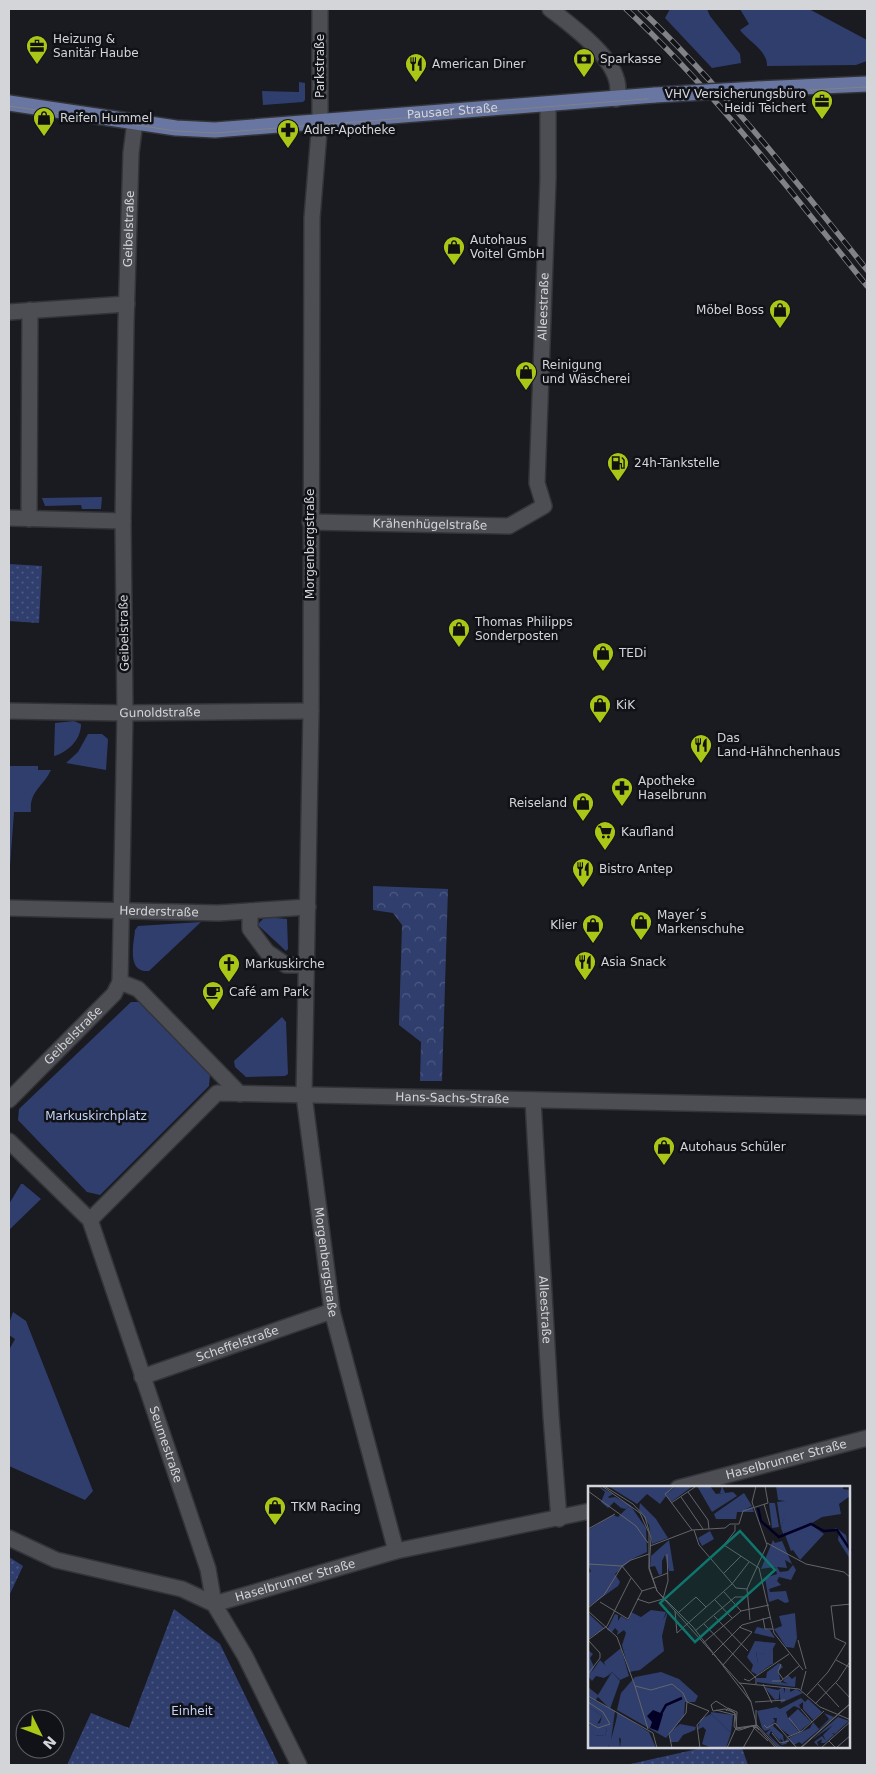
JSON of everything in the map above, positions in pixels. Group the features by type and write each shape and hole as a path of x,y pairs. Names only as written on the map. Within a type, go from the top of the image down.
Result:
{"main road":[{"name":"Pausaer Straße","path":"9,103 135,122 215,130 655,95 867,84"}],"street":[{"name":"Parkstraße","path":"320,9 320,122"},
{"path":"550,9 604,55 612,67 616,86 616,99"},
{"name":"Alleestraße","path":"544,506 537,483 548,179 548,105"},
{"name":"Geibelstraße","path":"9,1100 114,994 120,982 125,713 123,521 131,152 135,122"},
{"name":"Morgenbergstraße","path":"320,122 312,218 311,711 304,1095 332,1311 396,1551"},
{"path":"9,312 127,304"},
{"path":"29,519 30,310"},
{"name":"Krähenhügelstraße","path":"310,522 509,526 544,506"},
{"path":"9,518 123,521"},
{"name":"Gunoldstraße","path":"9,711 125,713 311,711"},
{"name":"Herderstraße","path":"9,908 218,913 308,906"},
{"path":"250,911 250,929 266,952 286,965 306,965"},
{"path":"120,982 138,989 240,1094"},
{"name":"Hans-Sachs-Straße","path":"90,1220 216,1093 867,1107"},
{"name":"Alleestraße","path":"534,1100 551,1416 560,1519"},
{"name":"Seumestraße","path":"9,1141 90,1220 208,1569 214,1604 245,1656 299,1765"},
{"name":"Scheffelstraße","path":"142,1377 332,1311"},
{"name":"Haselbrunner Straße","path":"686,1486 867,1438"},
{"name":"Haselbrunner Straße","path":"214,1604 396,1551 560,1519 588,1512"},
{"path":"9,1538 56,1560 182,1589 214,1604"}],"green space":[{"path":"670,9 707,9 710,16 740,54 741,63 712,68 665,18"},
{"path":"740,9 809,9 867,40 867,61 856,65 767,66 761,51 740,30 749,24"},
{"path":"299,82 305,83 305,100 303,102 263,105 262,91 299,92"},
{"path":"102,497 101,509 82,509 81,505 45,506 42,498"},
{"path":"9,564 42,566 39,623 9,621"},
{"path":"74,721 81,724 79,735 69,748 54,756 55,723"},
{"path":"88,734 102,734 108,739 106,770 66,763 78,752"},
{"path":"9,766 38,766 38,770 51,770 34,794 31,812 14,812 10,866"},
{"path":"373,886 448,889 442,1081 420,1081 421,1042 399,1025 402,925 393,913 373,910"},
{"path":"265,917 287,919 288,949 286,951 259,926 259,923"},
{"path":"201,922 149,971 137,967 134,962 133,949 135,930 138,926"},
{"name":"Markuskirchplatz","path":"131,1002 139,1002 210,1075 209,1086 100,1195 87,1192 18,1120 19,1109"},
{"path":"282,1017 286,1022 288,1074 285,1076 246,1077 235,1067 234,1061"},
{"path":"21,1184 41,1199 9,1230 9,1204"},
{"path":"13,1312 26,1321 93,1491 85,1500 9,1466 9,1350 15,1339 9,1335 9,1324"},
{"path":"9,1557 23,1566 9,1596"},
{"name":"Einheit","path":"174,1609 220,1644 279,1765 67,1765 91,1713 129,1728"},
{"path":"698,1749 742,1749 748,1765 626,1765"}],"tram line":[{"path":"9,106 176,131 215,133 658,98 867,87"}],"railway":[{"path":"626,9 691,74 722,109 867,286"},
{"path":"640,9 671,39 730,103 867,270"}],"place":[{"name":"Heizung & Sanitär Haube","path":"37,65"},
{"name":"Sparkasse","path":"584,78"},
{"name":"American Diner","path":"416,83"},
{"name":"VHV Versicherungsbüro Heidi Teichert","path":"822,120"},
{"name":"Reifen Hummel","path":"44,137"},
{"name":"Adler-Apotheke","path":"288,149"},
{"name":"Autohaus Voitel GmbH","path":"454,266"},
{"name":"Möbel Boss","path":"780,329"},
{"name":"Reinigung und Wäscherei","path":"526,391"},
{"name":"24h-Tankstelle","path":"618,482"},
{"name":"Thomas Philipps Sonderposten","path":"459,648"},
{"name":"TEDi","path":"603,672"},
{"name":"KiK","path":"600,724"},
{"name":"Das Land-Hähnchenhaus","path":"701,764"},
{"name":"Apotheke Haselbrunn","path":"622,807"},
{"name":"Reiseland","path":"583,822"},
{"name":"Kaufland","path":"605,851"},
{"name":"Bistro Antep","path":"583,888"},
{"name":"Mayer´s Markenschuhe","path":"641,941"},
{"name":"Klier","path":"593,944"},
{"name":"Asia Snack","path":"585,981"},
{"name":"Markuskirche","path":"229,983"},
{"name":"Café am Park","path":"213,1011"},
{"name":"Autohaus Schüler","path":"664,1166"},
{"name":"TKM Racing","path":"275,1526"}]}
